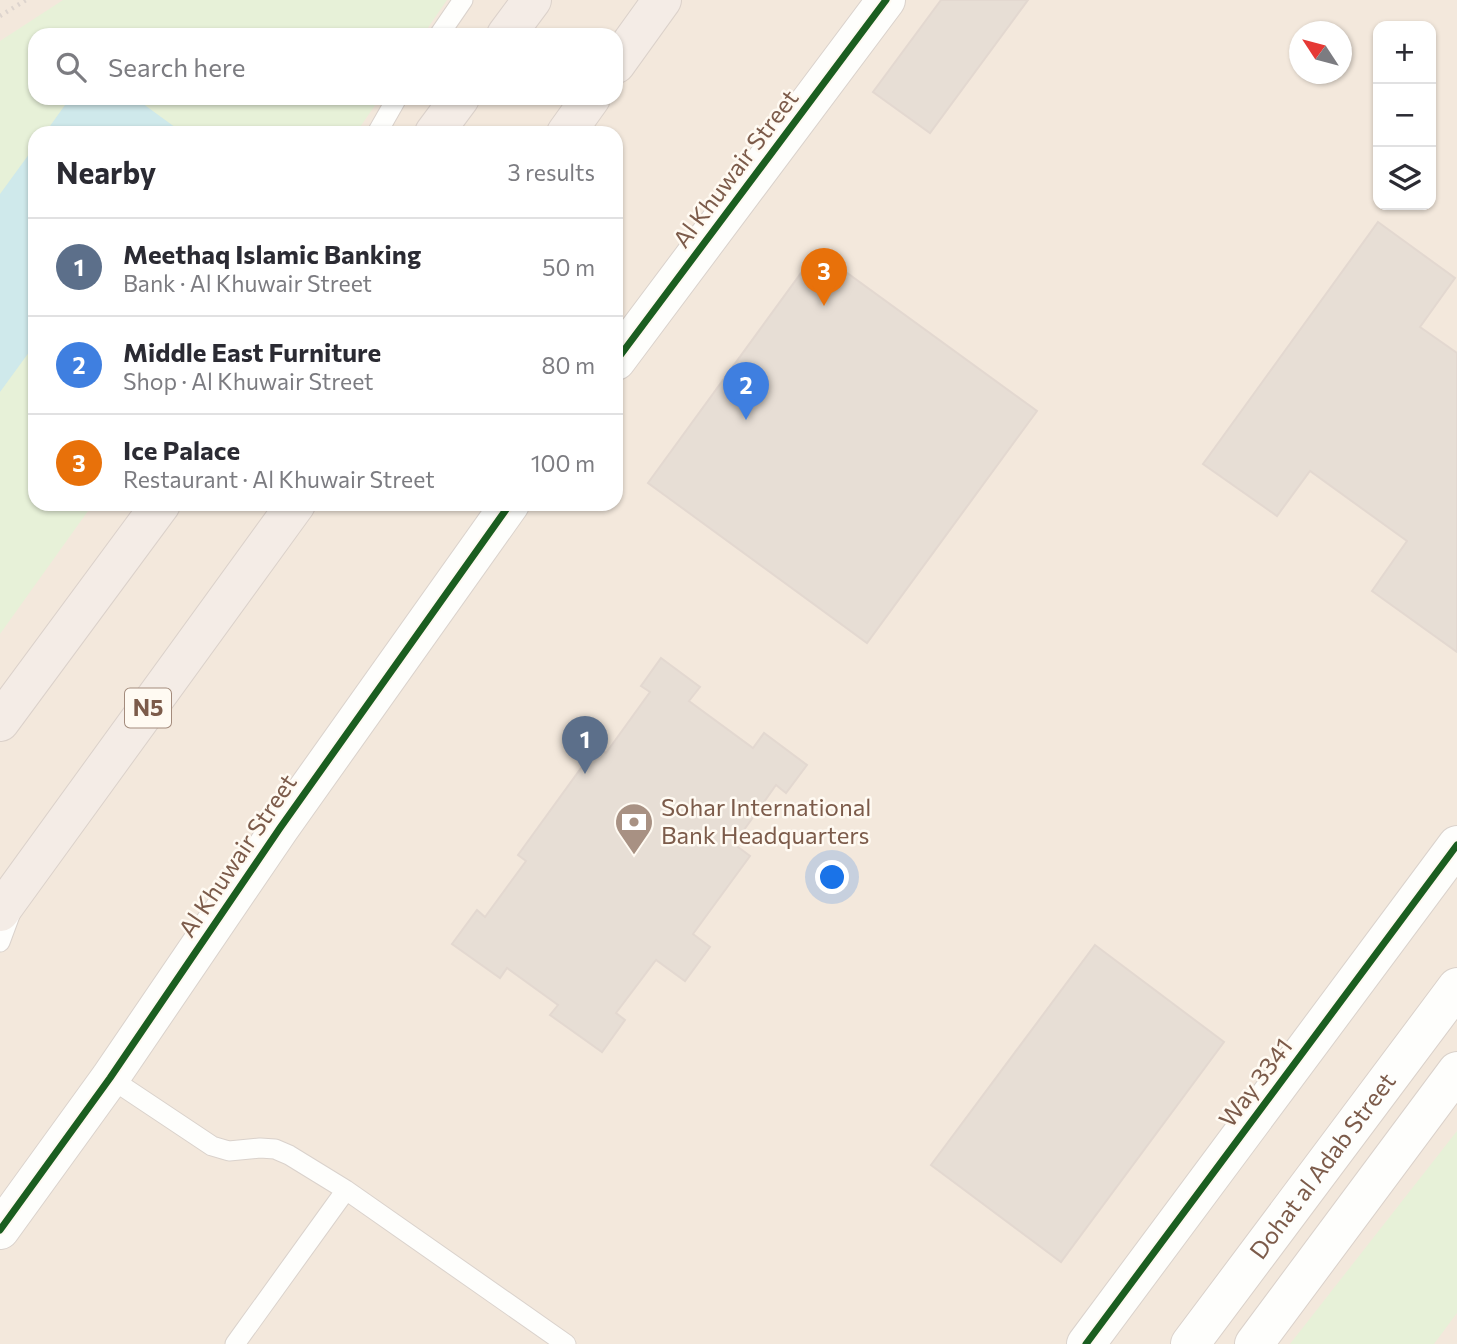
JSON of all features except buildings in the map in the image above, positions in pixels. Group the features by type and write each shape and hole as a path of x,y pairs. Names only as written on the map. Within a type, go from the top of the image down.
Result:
{"highway":[{"path":"511,28 532,0"},
{"path":"623,54 662,0"},
{"path":"439,126 455,105"},
{"path":"571,126 586,105"},
{"path":"0,722 156,511"},
{"name":"N5","path":"11,897 291,511"}],"street":[{"name":"Al Khuwair Street","path":"623,352 886,0"},
{"name":"Al Khuwair Street","path":"0,1230 110,1078 280,828 505,511"},
{"name":"Way 3341","path":"1086,1344 1457,845"},
{"name":"Dohat al Adab Street","path":"1190,1344 1457,987"},
{"name":"Dohat al Adab Street","path":"1254,1344 1457,1071"}],"lane":[{"path":"444,28 463,0"},
{"path":"381,126 393,105"},
{"path":"0,942 11,897"},
{"path":"110,1078 212,1146 229,1152 275,1149 289,1155 346,1190 566,1344"},
{"path":"235,1344 346,1190"}],"path":[{"path":"0,16 26,0"}],"shaded area":[{"path":"0,0 1457,0 1457,1344 0,1344"}],"green space":[{"path":"63,0 447,0 428,28 28,28 28,105 375,105 361,126 28,126 28,511 88,511 0,634 0,41"},
{"path":"1457,1131 1457,1313 1434,1344 1290,1344"}],"water":[{"path":"65,105 145,105 173,126 50,126"},
{"path":"28,156 28,354 0,392 0,194"}],"cycle path":[{"path":"623,352 886,0"},
{"path":"0,1230 110,1078 280,828 505,511"},
{"path":"1086,1344 1457,845"}],"place":[{"name":"Ice Palace","path":"824,306"},
{"name":"Middle East Furniture","path":"746,420"},
{"name":"Meethaq Islamic Banking","path":"585,774"},
{"name":"Sohar International Bank Headquarters","path":"634,856"}]}
